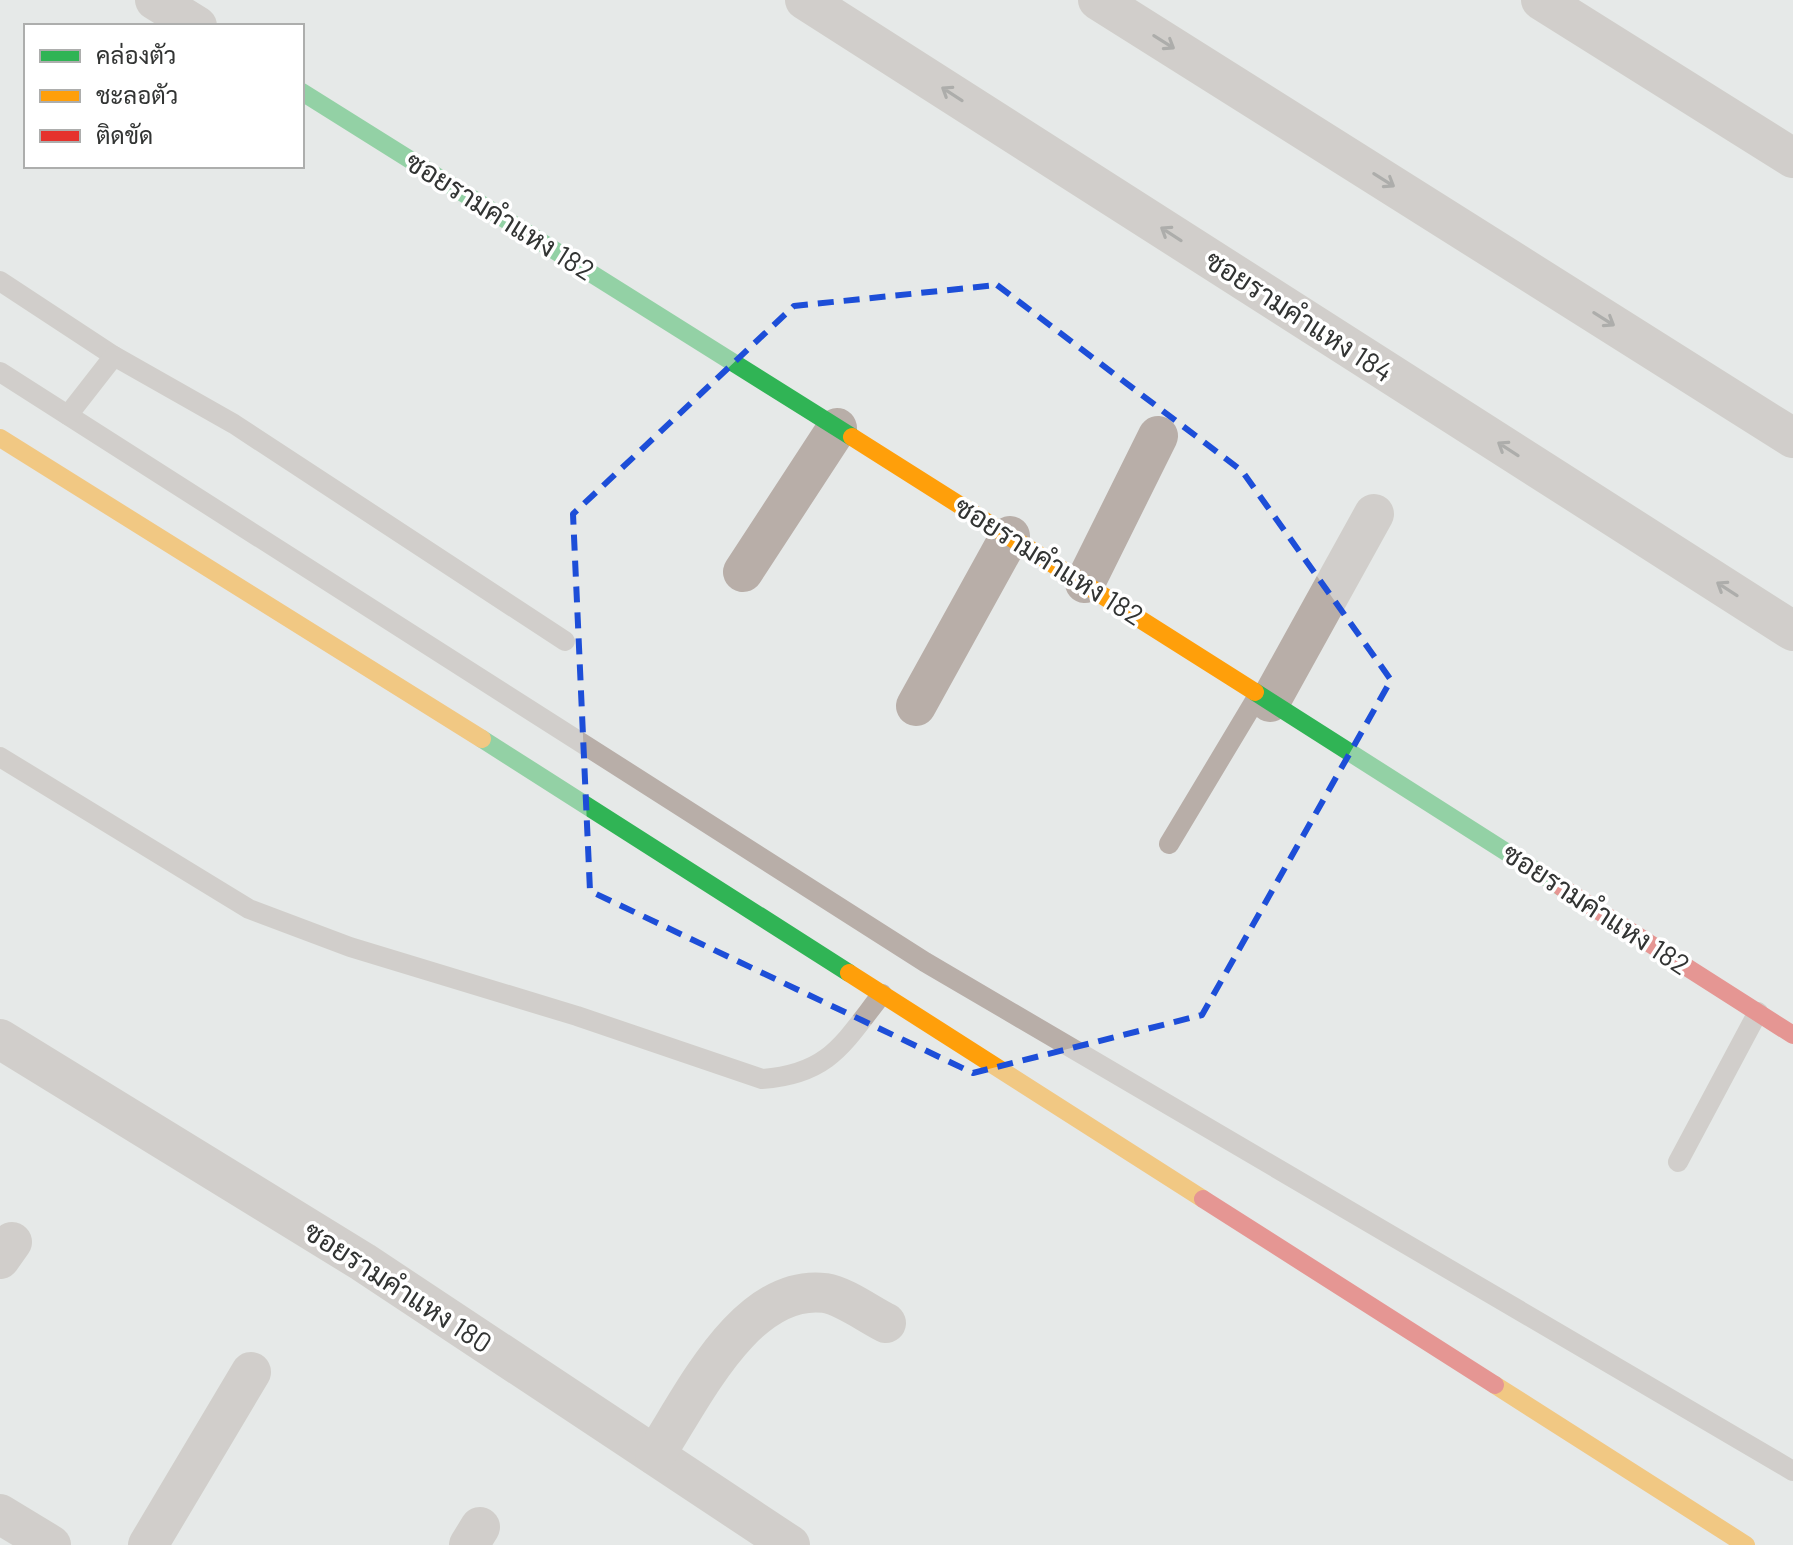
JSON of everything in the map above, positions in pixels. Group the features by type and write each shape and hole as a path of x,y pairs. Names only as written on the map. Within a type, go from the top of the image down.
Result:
{"street":[{"name":"ซอยรามคำแหง 184","path":"805,0 1793,631"},
{"path":"1098,0 1793,438"},
{"path":"1541,0 1793,158"},
{"name":"ซอยรามคำแหง 182","path":"304,93 1085,583 1793,1035"},
{"path":"743,572 837,428"},
{"path":"1085,583 1158,436"},
{"path":"0,438 882,994 1746,1545"},
{"path":"1264,698 1374,514"},
{"path":"916,706 1010,536"},
{"name":"ซอยรามคำแหง 180","path":"0,1039 363,1262 790,1545"},
{"path":"655,1455 725,1349 762,1308 796,1292 828,1293 886,1323"},
{"path":"148,1545 251,1372"},
{"path":"0,1514 51,1545"}],"lane":[{"path":"0,281 114,356 234,424 565,641"},
{"path":"68,415 114,356"},
{"path":"0,372 925,962 1793,1471"},
{"path":"1169,844 1264,698"},
{"path":"0,757 249,909 350,947 577,1016 762,1079 794,1076 816,1066 845,1041 882,994"},
{"path":"1678,1162 1758,1012"}],"highlighted area":[{"path":"997,285 1242,471 1391,680 1202,1015 973,1073 590,891 573,514 794,306"}],"traffic: fast":[{"path":"304,93 852,437"},
{"path":"1255,692 1561,887"},
{"path":"482,739 849,973"}],"traffic: slow":[{"path":"852,437 1255,692"},
{"path":"0,438 482,739"},
{"path":"849,973 1203,1199"},
{"path":"1495,1385 1746,1545"}],"traffic: jam":[{"path":"1561,887 1793,1035"},
{"path":"1203,1199 1495,1385"}]}
